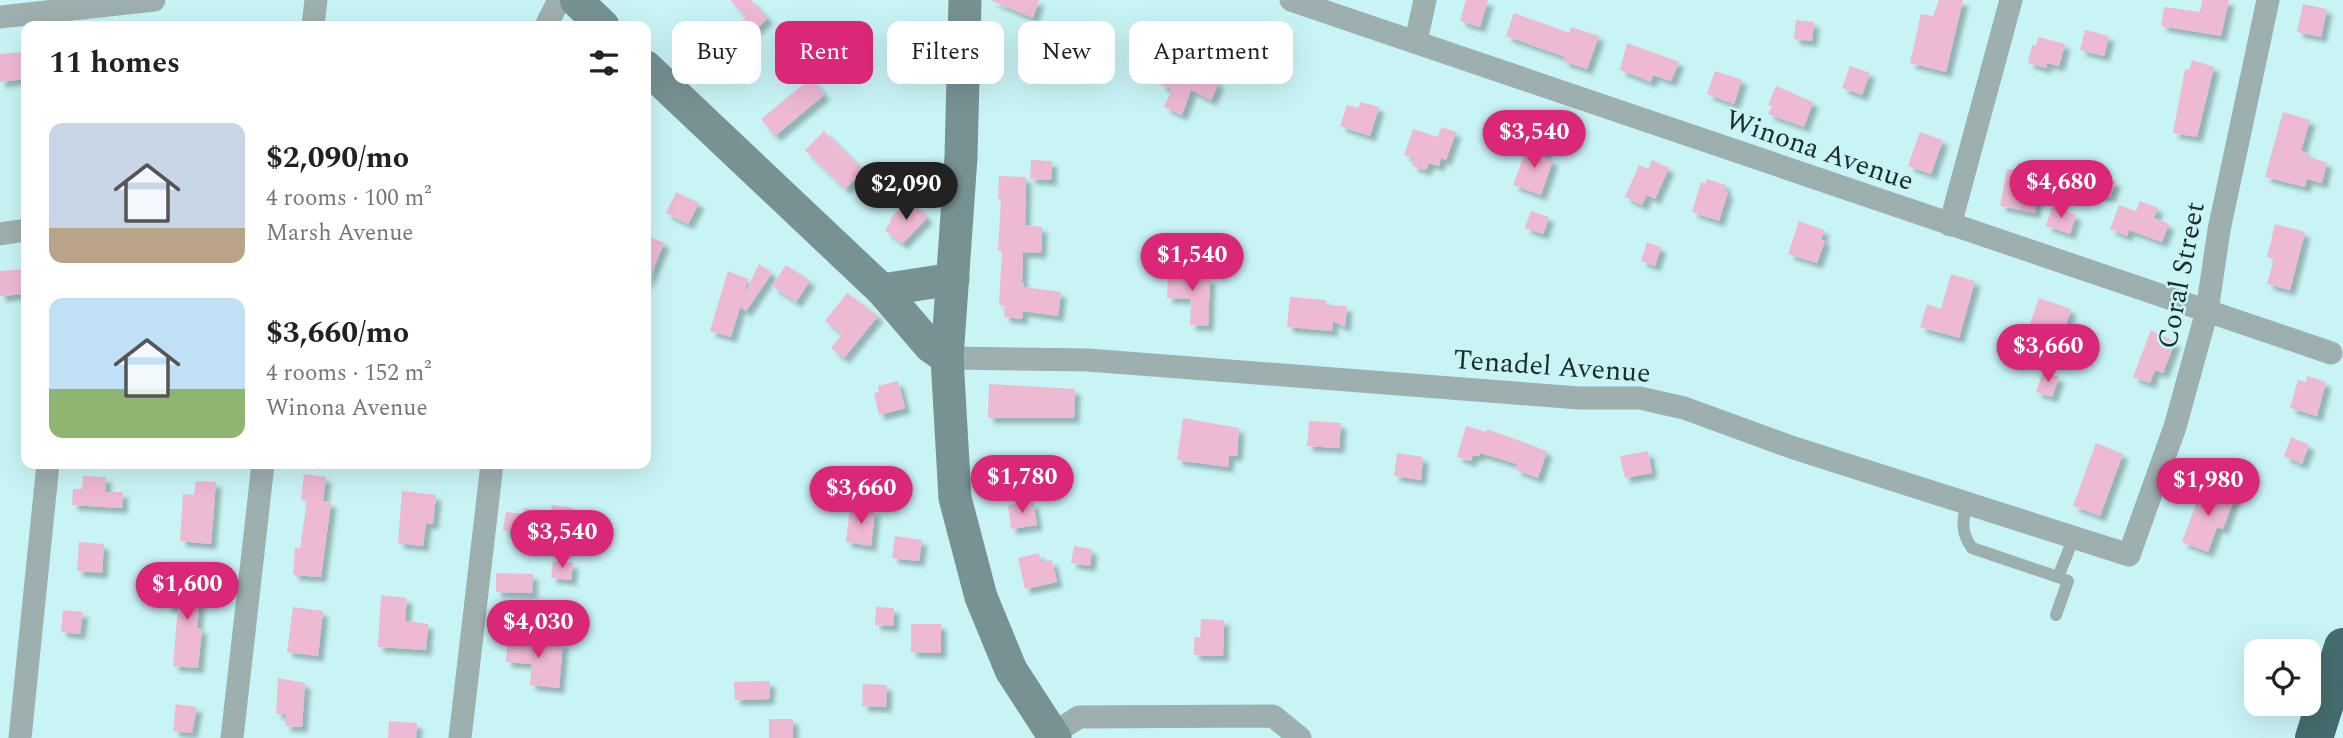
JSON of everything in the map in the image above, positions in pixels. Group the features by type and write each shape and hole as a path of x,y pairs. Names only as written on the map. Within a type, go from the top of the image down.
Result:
{"highway":[{"path":"2314,738 2343,636"}],"main road":[{"path":"576,0 598,21"},
{"path":"965,0 961,157 947,358 955,498 981,597 1011,670 1054,736"},
{"path":"651,72 883,290 930,345 947,358"},
{"path":"883,290 953,279"}],"street":[{"path":"0,18 154,0"},
{"path":"314,21 316,0"},
{"path":"548,21 559,0"},
{"name":"Winona Avenue","path":"1291,0 2331,353"},
{"path":"1416,41 1425,0"},
{"path":"1950,225 2011,0"},
{"name":"Coral Street","path":"2129,555 2175,427 2207,311 2219,230 2268,0"},
{"path":"0,234 21,231"},
{"name":"Tenadel Avenue","path":"947,358 1088,360 1579,398 1640,398 1684,408 1794,448 2129,555"},
{"path":"20,738 47,469"},
{"path":"232,738 262,469"},
{"path":"460,738 491,469"},
{"path":"1054,736 1079,717 1273,716 1300,738"}],"lane":[{"path":"1966,503 1962,523 1965,539 1972,548 2067,581 2056,615"},
{"path":"2058,578 2074,537"}],"building":[{"path":"730,0 751,0 768,18 761,25 761,21 742,21 746,17"},
{"path":"990,0 1039,0 1033,18"},
{"path":"1466,0 1488,0 1480,27 1460,21"},
{"path":"1939,0 1963,0 1946,72 1910,63 1921,14 1933,16"},
{"path":"2202,0 2229,0 2221,36 2161,26 2164,7 2200,12"},
{"path":"2303,4 2327,9 2321,37 2297,32"},
{"path":"1514,13 1569,33 1571,27 1599,36 1587,69 1563,61 1565,57 1506,36"},
{"path":"1796,20 1814,22 1812,41 1794,39"},
{"path":"2085,30 2109,36 2104,56 2080,50"},
{"path":"2038,37 2065,44 2059,66 2047,63 2046,68 2028,63 2032,45 2036,46"},
{"path":"1627,43 1679,62 1671,81 1653,75 1651,82 1620,70"},
{"path":"21,52 21,79 0,82 0,54"},
{"path":"2192,60 2214,67 2197,137 2173,133 2185,69 2189,70"},
{"path":"1850,66 1870,73 1862,95 1842,88"},
{"path":"1715,71 1742,80 1734,104 1707,94"},
{"path":"804,84 816,84 824,95 775,136 761,119"},
{"path":"1219,84 1211,100 1191,90 1182,115 1164,107 1172,89 1160,85"},
{"path":"1776,86 1813,102 1804,127 1768,114 1772,106 1768,105"},
{"path":"1361,102 1379,107 1370,136 1340,126 1347,105 1358,108"},
{"path":"2283,112 2310,120 2301,151 2308,153 2307,157 2327,162 2322,183 2307,179 2305,187 2265,177"},
{"path":"1441,127 1456,132 1446,160 1441,158 1439,166 1429,163 1426,170 1412,166 1414,158 1404,155 1413,129 1438,137"},
{"path":"824,131 864,171 845,189 805,150"},
{"path":"1920,132 1943,140 1931,174 1908,166"},
{"path":"1528,144 1547,150 1544,157 1553,160 1541,195 1513,185"},
{"path":"1031,160 1052,161 1051,180 1030,179"},
{"path":"1652,160 1669,168 1655,199 1647,195 1642,205 1625,197 1639,165 1648,169"},
{"path":"2018,163 2039,167 2035,213 2000,206 2007,169 2016,170"},
{"path":"999,176 1026,177 1025,225 1042,227 1041,253 1023,252 1022,282 1024,287 1061,292 1058,316 1023,311 1022,319 1004,317 1005,305 999,305 1002,251 998,250 1001,199 998,199"},
{"path":"2089,176 2116,181 2110,197 2086,192"},
{"path":"1707,179 1726,185 1724,191 1728,192 1719,221 1692,212 1701,182 1705,184"},
{"path":"676,192 699,203 688,224 666,213"},
{"path":"908,200 928,217 902,244 885,230 891,222 889,220"},
{"path":"2140,201 2158,208 2154,218 2169,224 2162,242 2129,230 2127,236 2110,229 2119,205 2136,211"},
{"path":"2052,207 2076,215 2070,234 2046,226"},
{"path":"1531,211 1549,217 1543,234 1525,228"},
{"path":"1799,221 1824,230 1821,239 1825,241 1817,263 1788,254"},
{"path":"2275,224 2305,232 2290,290 2267,284 2274,259 2267,257"},
{"path":"651,237 664,243 651,274"},
{"path":"1647,242 1661,247 1655,266 1641,261"},
{"path":"759,264 772,273 746,311 740,307 731,337 710,331 728,271 748,279 743,297"},
{"path":"786,265 810,281 796,302 772,286"},
{"path":"1179,267 1203,268 1203,278 1210,278 1208,326 1190,325 1191,299 1167,298 1168,276 1179,276"},
{"path":"21,269 21,294 0,296 0,271"},
{"path":"1951,274 1975,281 1959,338 1920,327 1927,304 1941,309"},
{"path":"847,293 878,316 844,358 831,348 842,334 825,321"},
{"path":"1290,297 1326,300 1326,305 1347,306 1345,327 1333,321 1332,331 1287,327"},
{"path":"2039,298 2071,309 2063,335 2030,324"},
{"path":"2151,330 2175,342 2163,373 2155,370 2150,383 2133,377"},
{"path":"2043,372 2059,377 2052,397 2036,392"},
{"path":"2307,376 2326,382 2317,416 2290,408 2298,380 2306,382"},
{"path":"898,381 905,408 879,415 874,393 879,392 878,386"},
{"path":"989,384 1075,389 1074,418 988,418"},
{"path":"1183,418 1239,428 1237,456 1229,455 1228,467 1177,460"},
{"path":"1309,421 1341,423 1339,448 1307,446"},
{"path":"1466,426 1487,432 1487,429 1547,451 1538,478 1516,470 1517,464 1480,453 1479,456 1473,455 1471,461 1457,457"},
{"path":"2291,437 2309,445 2302,464 2284,456"},
{"path":"2096,443 2123,454 2100,516 2073,506"},
{"path":"1648,451 1652,473 1625,478 1620,456"},
{"path":"1397,453 1423,457 1421,480 1394,476"},
{"path":"304,474 326,477 323,501 331,502 321,577 293,575 295,547 300,548 307,501 301,500"},
{"path":"83,476 106,477 105,492 123,492 122,508 72,505 73,489 82,489"},
{"path":"196,481 216,482 211,544 180,541 183,494 194,495"},
{"path":"2203,485 2235,497 2223,529 2217,527 2208,552 2182,542"},
{"path":"402,491 436,495 433,524 426,523 423,546 398,543"},
{"path":"1033,502 1037,525 1011,529 1008,505"},
{"path":"552,505 573,508 570,526 549,523"},
{"path":"850,507 875,510 871,546 846,542"},
{"path":"524,508 542,511 538,535 503,530 506,512 524,514"},
{"path":"895,536 922,540 919,561 892,558"},
{"path":"79,542 104,544 102,573 77,571"},
{"path":"1074,546 1092,549 1090,566 1071,563"},
{"path":"1039,553 1041,562 1052,560 1057,582 1025,589 1018,558"},
{"path":"553,561 573,563 571,580 551,578"},
{"path":"496,573 533,574 532,593 496,592"},
{"path":"181,576 202,578 197,628 202,629 198,668 173,666 178,607 166,606 167,589 180,590"},
{"path":"381,595 407,598 405,621 428,624 426,650 378,647"},
{"path":"293,607 323,611 318,656 287,652"},
{"path":"876,607 894,608 893,626 875,625"},
{"path":"63,610 83,612 80,634 61,632"},
{"path":"1201,619 1224,620 1223,656 1194,655 1194,637 1200,637"},
{"path":"911,624 941,624 941,653 911,652"},
{"path":"508,638 563,643 559,688 530,685 532,664 506,662"},
{"path":"278,678 305,683 302,727 285,726 286,714 276,714"},
{"path":"770,681 769,699 735,700 734,682"},
{"path":"863,684 887,685 886,707 862,706"},
{"path":"176,704 197,707 192,733 173,731"},
{"path":"769,719 793,719 793,738 769,738"},
{"path":"389,721 417,723 416,738 388,738"}]}
